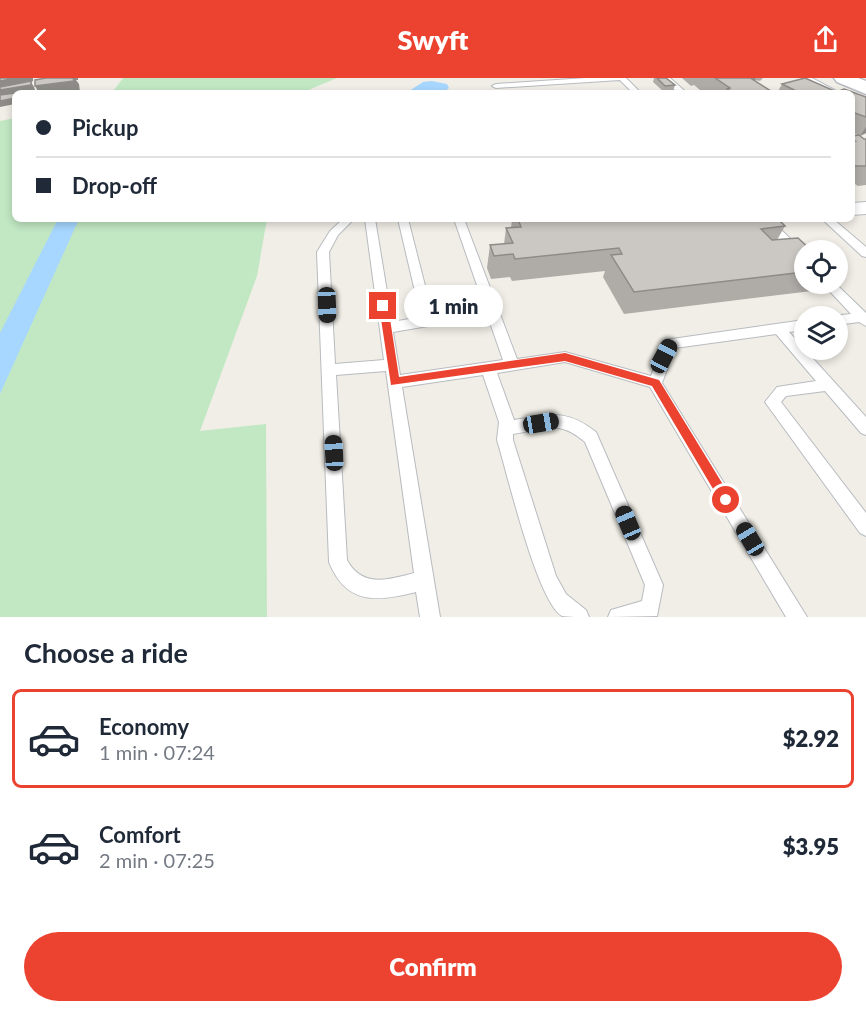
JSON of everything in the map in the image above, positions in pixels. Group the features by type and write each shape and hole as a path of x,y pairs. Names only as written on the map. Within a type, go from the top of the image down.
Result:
{"main road":[{"path":"843,78 866,88"}],"lane":[{"path":"492,90 503,78"},
{"path":"496,86 621,78 634,90"},
{"path":"666,78 680,90"},
{"path":"806,78 830,90"},
{"path":"346,222 334,233 323,252 338,562 343,576 358,587 387,590 424,580"},
{"path":"370,222 430,617"},
{"path":"386,328 428,321 404,222"},
{"path":"460,222 512,364"},
{"path":"767,222 794,249"},
{"path":"830,222 866,253"},
{"path":"839,294 864,319"},
{"path":"848,320 864,319"},
{"path":"655,383 670,344 794,326"},
{"path":"778,328 866,428"},
{"path":"394,382 565,357 655,383 797,617"},
{"path":"329,370 392,365"},
{"path":"488,368 507,422 506,440 548,579 560,601 579,617"},
{"path":"828,385 782,391 772,402 866,527"},
{"path":"506,429 559,420 576,425 591,437 654,585 650,609 618,617"}],"green space":[{"path":"123,78 337,78 308,90 114,90"},
{"path":"12,119 12,222 266,222 257,276 200,431 266,424 267,617 0,617 0,121"}],"water":[{"path":"423,82 447,84 449,88 447,90 411,90"},
{"path":"56,222 78,222 0,394 0,333"}],"building":[{"path":"0,78 16,78 0,81"},
{"path":"73,78 74,81 35,86 35,80"},
{"path":"657,78 666,78 675,85 665,86"},
{"path":"715,78 753,78 769,90 727,89 730,88"},
{"path":"805,78 832,90 794,90 782,84"},
{"path":"31,81 31,85 0,90 0,87"},
{"path":"12,93 12,99 0,101 0,95"},
{"path":"855,93 866,97 866,117 855,113"},
{"path":"855,136 866,139 866,166 855,166"},
{"path":"519,222 781,222 785,226 761,229 772,240 798,238 800,240 794,240 794,273 634,292 611,255 622,254 619,248 515,259 513,254 494,256 490,245 513,243 506,228 521,227"}],"route":[{"path":"383,306 394,382 565,357 655,383 726,500"}]}
